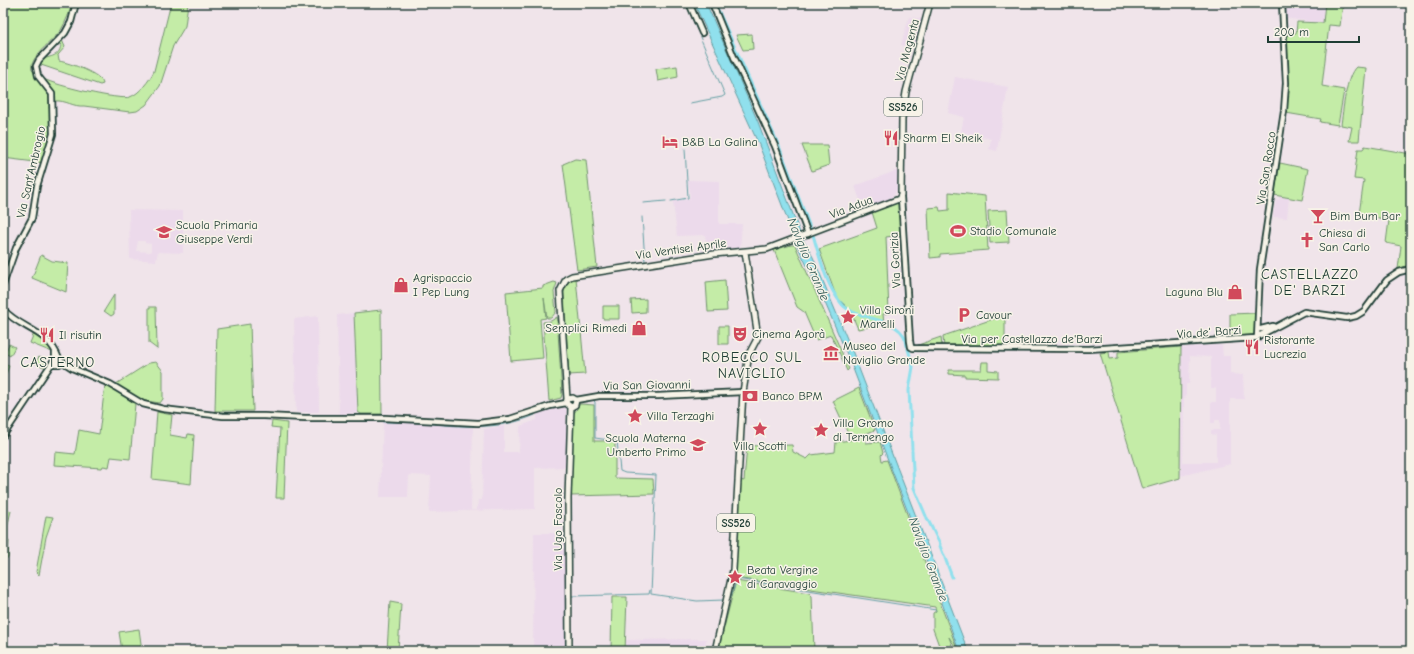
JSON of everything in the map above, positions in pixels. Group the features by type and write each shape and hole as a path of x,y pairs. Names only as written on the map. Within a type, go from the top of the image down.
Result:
{"main road":[{"name":"Via Magenta","path":"901,197 900,137 903,112 930,3"},
{"name":"Via Adua","path":"793,240 897,200 901,197"},
{"name":"Via Ventisei Aprile","path":"567,401 560,291 562,284 566,279 572,276 619,268 714,254 767,249 793,240"},
{"path":"748,261 750,254 756,250"},
{"path":"745,252 748,261"},
{"name":"SS526","path":"715,651 733,570 743,392 749,354 758,339 748,261"},
{"path":"573,398 576,400 575,405 571,408 567,401 573,398"},
{"name":"Via Ugo Foscolo","path":"569,651 568,498 571,408"}],"street":[{"name":"Via Sant'Ambrogio","path":"3,285 16,248 33,214 35,194 53,134 52,94 38,76 36,66 39,60 65,33 71,22 76,3"},
{"path":"689,3 702,33"},
{"path":"712,3 734,57 775,146 806,235"},
{"name":"Via San Rocco","path":"1258,338 1260,269 1284,119 1286,83 1282,3"},
{"name":"Via Gorizia","path":"901,197 911,347"},
{"path":"1259,327 1279,324 1304,312 1347,318 1356,316 1364,311 1385,282 1398,272 1411,269"},
{"path":"3,308 14,319 52,344 57,362"},
{"name":"Via de' Barzi","path":"1154,346 1258,338 1279,324"},
{"name":"Via per Castellazzo de'Barzi","path":"911,347 1089,350 1154,346"},
{"path":"57,362 110,384 143,404 163,409 223,416 385,418 478,423 498,421 567,401"},
{"path":"3,436 24,407 47,369 57,362"},
{"name":"Via San Giovanni","path":"576,400 599,396 664,396 743,392"}],"shaded area":[{"path":"1283,3 1325,3 1323,23 1283,18"},
{"path":"909,17 923,19 915,47 901,45"},
{"path":"955,77 1008,87 997,151 989,149 991,139 961,132 964,117 948,113"},
{"path":"898,170 899,185 894,195 889,200 863,209 855,186"},
{"path":"688,180 719,181 719,224 742,224 740,249 708,252 705,235 677,236 673,201 689,199 690,195"},
{"path":"1279,196 1289,198 1287,218 1273,217 1276,199 1279,200"},
{"name":"Scuola Primaria Giuseppe Verdi","path":"129,210 183,211 183,253 158,252 156,261 130,259","holes":["138,241 145,241 145,243 151,244 151,252 136,251"]},
{"path":"354,313 358,413 339,414 337,315"},
{"path":"318,316 319,412 296,412 294,319"},
{"path":"1222,346 1223,356 1230,356 1230,374 1243,375 1244,399 1230,399 1230,464 1180,476 1181,347","holes":["1190,356 1211,357 1211,388 1216,388 1216,402 1211,402 1211,423 1215,423 1215,420 1220,420 1220,430 1211,430 1211,434 1216,435 1216,462 1183,462 1184,398 1186,397 1186,384 1189,384"]},
{"path":"563,405 566,408 567,467 535,468 535,509 429,512 431,476 409,475 408,497 380,497 383,421 433,423 473,428 471,510 477,510 478,500 482,500 484,429 504,426 504,452 519,452 520,426 537,420 537,413"},
{"path":"534,533 566,533 566,651 533,651"},
{"path":"706,639 705,651 625,651 626,640"}],"green space":[{"path":"3,3 72,3 68,16 61,30 42,49 34,60 32,70 40,77 50,82 87,92 124,98 130,97 137,93 154,71 171,3 188,3 185,26 173,46 160,86 146,105 137,111 130,112 76,106 55,101 49,107 52,128 43,163 3,158"},
{"path":"1325,3 1343,3 1340,26 1329,25 1322,86 1344,90 1338,125 1320,122 1321,119 1286,113 1285,32 1296,33 1297,22 1323,23"},
{"path":"752,34 753,49 743,50 736,35"},
{"path":"62,40 65,47 58,55 59,61 92,73 101,80 103,84 100,85 41,65 40,61 58,53 61,45 59,43"},
{"path":"677,66 678,77 658,81 656,69"},
{"path":"1356,67 1366,68 1359,141 1349,141 1352,127 1341,125 1347,86"},
{"path":"802,145 827,145 829,165 812,171"},
{"path":"1365,146 1411,154 1411,221 1409,227 1411,227 1411,264 1398,269 1401,246 1386,243 1389,220 1359,214 1364,180 1354,179 1358,149 1363,149"},
{"path":"575,159 586,160 597,267 577,270 563,164"},
{"path":"1280,163 1308,169 1302,200 1274,195"},
{"name":"Stadio Comunale","path":"949,192 985,196 988,250 940,254 940,257 930,258 928,208 939,207 940,211 949,210"},
{"path":"900,201 901,235 886,237 889,313 883,314 884,324 858,329 850,310 836,296 819,249 877,228 872,212"},
{"path":"1007,210 1009,242 990,243 988,211"},
{"path":"795,245 849,369 847,371 839,352 836,353 834,349 837,348 831,335 816,340 804,312 797,307 774,250"},
{"path":"41,255 52,261 68,263 66,292 32,278"},
{"path":"576,278 585,374 569,375 564,293 567,284"},
{"path":"725,280 727,311 708,312 706,282"},
{"path":"554,282 557,283 554,292 556,312 551,318 547,318 544,298 546,318 540,319 543,358 511,361 506,292 543,288 543,286"},
{"path":"114,295 114,314 111,316 104,311"},
{"path":"646,299 646,312 632,313 631,300"},
{"path":"603,306 619,306 619,319 603,319"},
{"path":"149,307 156,307 157,349 149,343"},
{"path":"381,310 382,414 361,414 358,412 354,313"},
{"path":"1257,313 1255,335 1230,338 1230,314"},
{"path":"1005,315 1005,348 944,347 943,336"},
{"path":"557,317 562,394 561,398 549,401 543,322 551,321"},
{"path":"250,324 253,411 215,411 217,329"},
{"path":"719,326 728,326 728,344 719,344"},
{"path":"34,333 45,340 52,349 52,352 30,343"},
{"path":"941,337 942,347 918,345"},
{"path":"9,344 15,347 10,356 5,353"},
{"path":"1181,347 1180,478 1142,489 1100,353 1109,352 1110,359 1118,358 1118,352"},
{"path":"39,357 47,361 44,367 35,363"},
{"path":"156,362 163,371 163,399 160,403 139,400 116,384 149,363"},
{"path":"982,362 988,362 988,370 998,371 998,378 965,377 965,375 949,374 949,370 981,370"},
{"path":"3,363 9,366 3,382"},
{"path":"105,385 135,404 130,459 111,457 109,467 103,466 102,468 54,465 55,452 75,454 79,430 99,434"},
{"path":"859,388 875,430 862,435 863,437 865,436 866,443 880,442 883,453 881,455 882,461 887,460 958,651 949,637 954,651 941,651 933,629 933,613 936,611 935,607 735,578 740,480 744,481 747,446 792,445 793,452 807,459 811,455 835,452 836,442 851,440 833,401"},
{"path":"580,404 594,405 594,441 615,441 615,478 653,479 654,494 570,496 571,418"},
{"path":"157,412 172,415 170,435 187,438 188,434 194,435 191,484 152,479"},
{"path":"272,421 287,423 284,498 276,498 280,428 271,427"},
{"path":"3,508 11,511 7,528 3,527"},
{"path":"46,516 53,517 46,537 39,575 36,572"},
{"path":"9,540 8,558 4,558 4,541"},
{"path":"736,581 809,593 812,596 814,651 718,651"},
{"path":"612,597 627,597 625,651 611,651"},
{"path":"390,602 401,604 398,651 387,651"},
{"path":"139,629 142,651 122,651 119,632"}],"water":[{"name":"Naviglio Grande","path":"694,3 706,3 758,122 802,238 813,257 853,353 968,651 959,651 934,580 852,366 826,305 798,247 759,145"}],"waterway":[{"path":"686,3 697,30"},
{"name":"Naviglio Grande","path":"715,3 779,146 811,230"},
{"path":"690,103 722,97 725,95 700,37"},
{"path":"671,201 688,198 685,149"},
{"path":"643,203 666,201"},
{"path":"642,217 645,262"},
{"name":"Naviglio Grande","path":"813,235 827,280 841,303 857,314 889,324 898,329 904,336 907,346"},
{"path":"908,349 910,356"},
{"path":"910,358 913,367 909,390 912,449"},
{"path":"587,401 593,400 595,402 595,438 617,441 620,471 625,473 656,475 651,594 697,601 724,600"},
{"path":"432,424 458,426 497,425 522,420 535,415"},
{"path":"384,422 426,423"},
{"name":"Naviglio Grande","path":"912,451 914,488 926,516"},
{"name":"Naviglio Grande","path":"927,518 940,544"},
{"path":"940,546 944,556"},
{"path":"945,558 952,577"},
{"path":"730,599 737,579 936,610"},
{"path":"572,596 649,594 650,590"}],"place":[{"name":"Sharm El Sheik","path":"891,138"},
{"name":"B&B La Galina","path":"670,142"},
{"name":"Bim Bum Bar","path":"1318,216"},
{"name":"Stadio Comunale","path":"958,231"},
{"name":"Scuola Primaria Giuseppe Verdi","path":"164,232"},
{"name":"Chiesa di San Carlo","path":"1307,240"},
{"name":"Agrispaccio I Pep Lung","path":"401,285"},
{"name":"Laguna Blu","path":"1235,292"},
{"name":"Cavour","path":"964,315"},
{"name":"Villa Sironi Marelli","path":"848,317"},
{"name":"Semplici Rimedi","path":"639,328"},
{"name":"Cinema Agorà","path":"740,334"},
{"name":"Il risutin","path":"47,335"},
{"name":"Ristorante Lucrezia","path":"1252,347"},
{"name":"Museo del Naviglio Grande","path":"831,353"},
{"name":"Banco BPM","path":"750,396"},
{"name":"Villa Terzaghi","path":"635,416"},
{"name":"Villa Scotti","path":"760,429"},
{"name":"Villa Gromo di Ternengo","path":"821,430"},
{"name":"Scuola Materna Umberto Primo","path":"698,445"},
{"name":"Beata Vergine di Caravaggio","path":"735,577"}],"district":[{"name":"CASTELLAZZO DE' BARZI","path":"1310,282"},
{"name":"CASTERNO","path":"58,362"},
{"name":"ROBECCO SUL NAVIGLIO","path":"752,366"}]}
